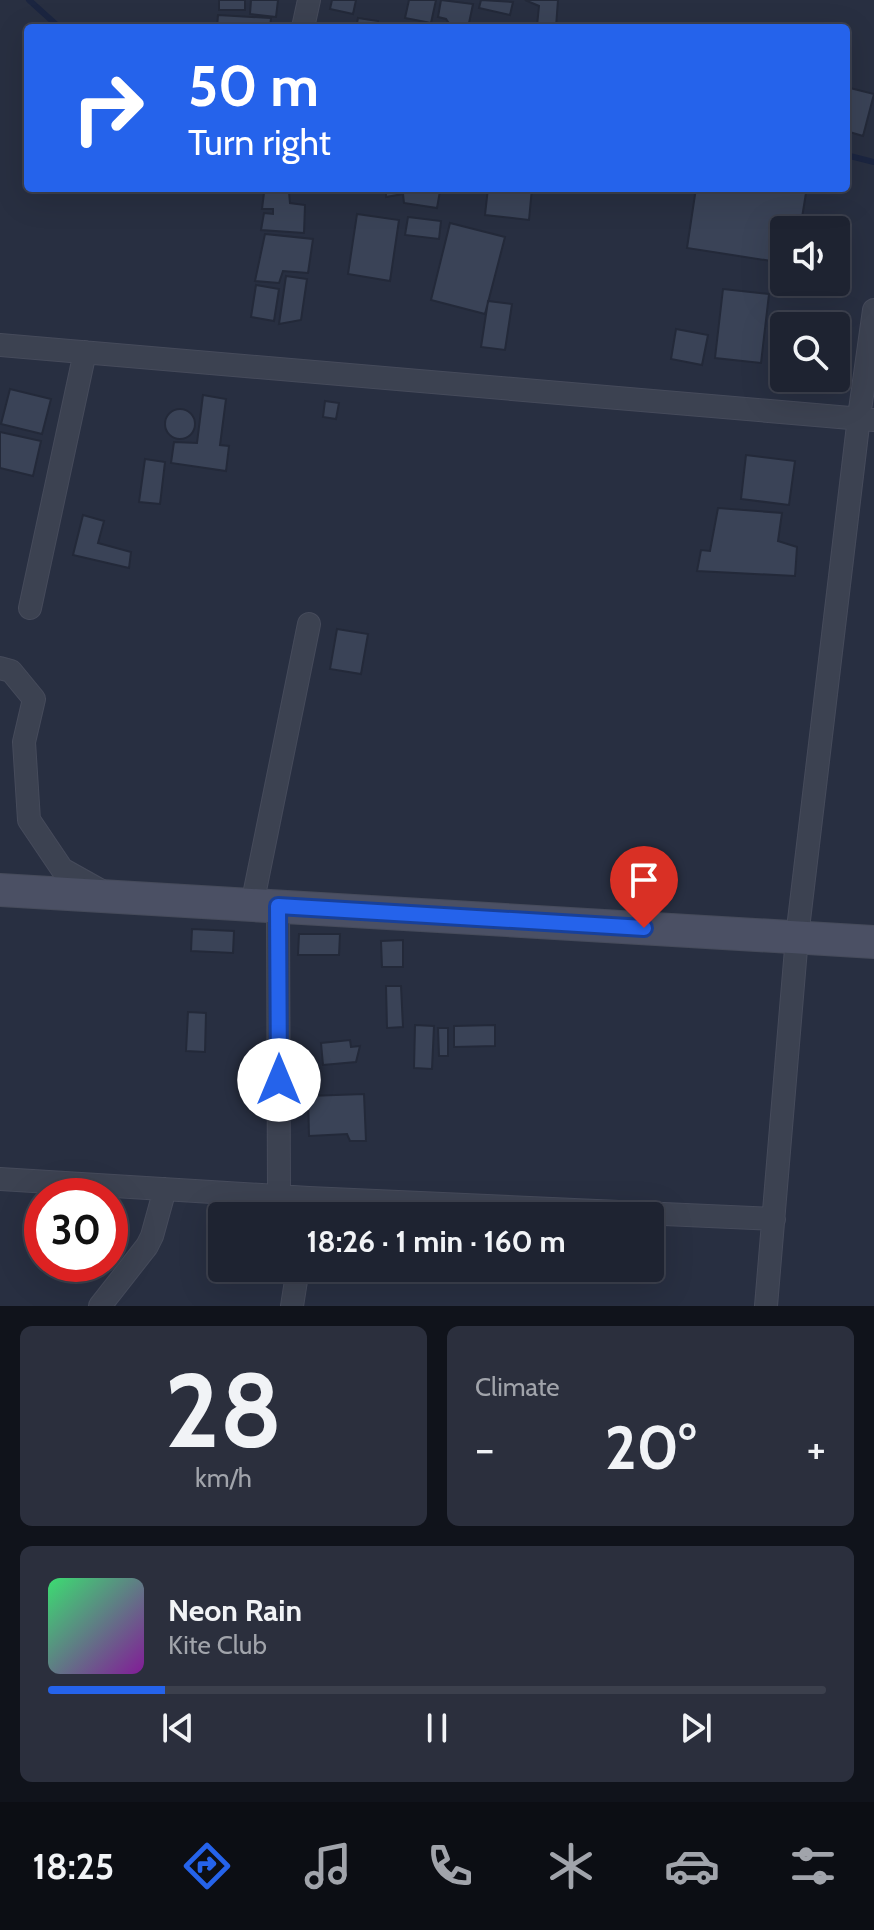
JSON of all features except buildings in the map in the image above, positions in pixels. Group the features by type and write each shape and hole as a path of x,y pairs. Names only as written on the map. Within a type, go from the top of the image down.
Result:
{"street":[{"path":"304,23 309,0"},
{"path":"766,1306 797,937 866,418 874,310"},
{"path":"0,345 866,418"},
{"path":"30,608 85,352"},
{"path":"279,1196 265,906 309,624"},
{"path":"0,668 11,671 34,699 24,742 29,820 62,869 112,897"},
{"path":"0,890 874,942"},
{"path":"0,1179 279,1196 294,1202"},
{"path":"100,1306 147,1246 165,1189"},
{"path":"664,1216 774,1219"},
{"path":"292,1306 296,1282"}],"waterway":[{"path":"29,0 56,24"},
{"path":"850,156 874,162"}],"route":[{"path":"279,1080 278,906 644,928"}]}
